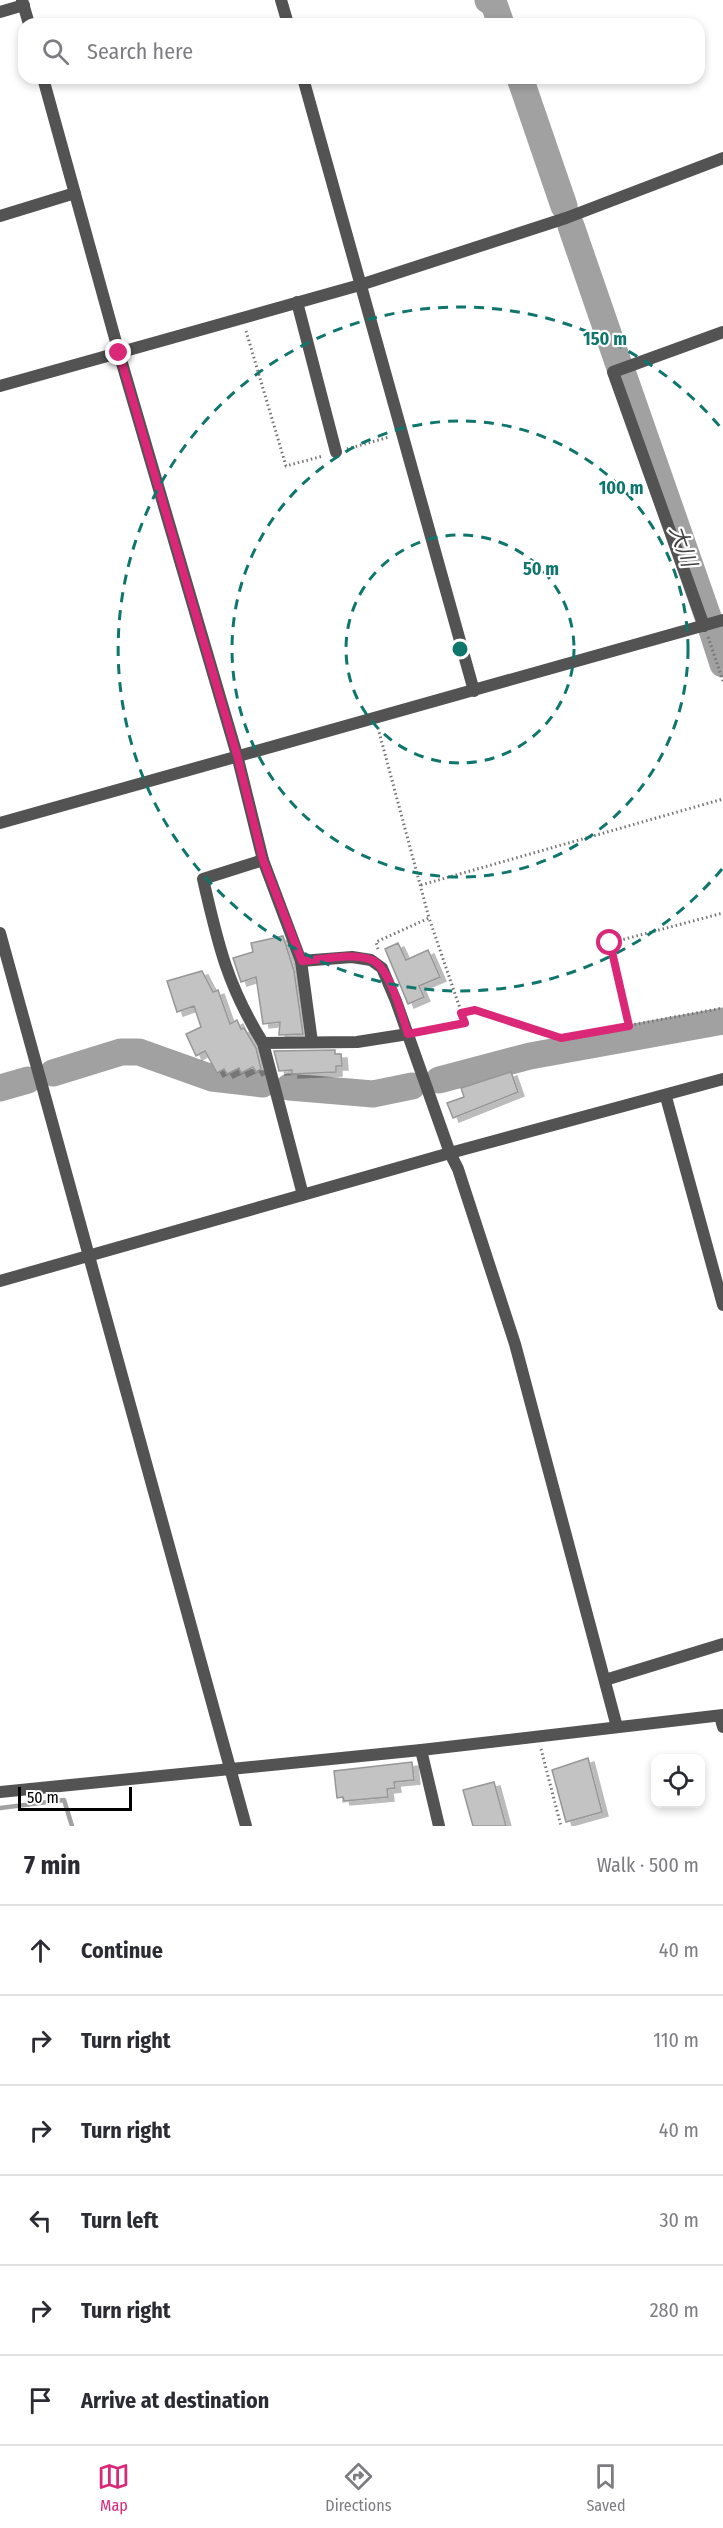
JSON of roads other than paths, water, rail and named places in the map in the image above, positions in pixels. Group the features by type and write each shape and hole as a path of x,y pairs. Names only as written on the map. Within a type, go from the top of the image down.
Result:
{"street":[{"path":"281,0 286,18"},
{"path":"0,12 23,3 27,18"},
{"path":"46,84 119,353 237,755 263,860 302,961 312,1042"},
{"path":"305,84 474,692"},
{"path":"0,386 360,285 566,218 723,158"},
{"path":"0,216 75,193"},
{"path":"297,303 336,452"},
{"path":"704,626 613,372 723,332"},
{"path":"0,824 237,755 474,692 723,620"},
{"path":"263,860 203,879 221,956 241,1007 263,1043 303,1195"},
{"path":"0,933 246,1826"},
{"path":"302,961 352,957 371,960 382,968 450,1153 458,1169 515,1344 617,1727"},
{"path":"263,1043 357,1042 408,1034"},
{"path":"0,1281 450,1153 666,1097 723,1079"},
{"path":"666,1097 723,1305"},
{"path":"605,1680 723,1644"},
{"path":"0,1792 230,1767 421,1750 617,1727 722,1719"},
{"path":"421,1750 439,1826"}],"waterway":[{"name":"大川","path":"488,0 494,4 499,18"},
{"name":"大川","path":"522,84 564,206"},
{"name":"大川","path":"571,226 619,365"},
{"name":"大川","path":"623,374 708,617"},
{"path":"712,630 723,664"},
{"path":"439,1080 530,1056 723,1021"},
{"path":"53,1073 121,1052 139,1052 212,1078 263,1084"},
{"path":"0,1088 28,1080"},
{"path":"289,1087 373,1094 412,1086"},
{"path":"0,1808 64,1800 72,1826"}]}
